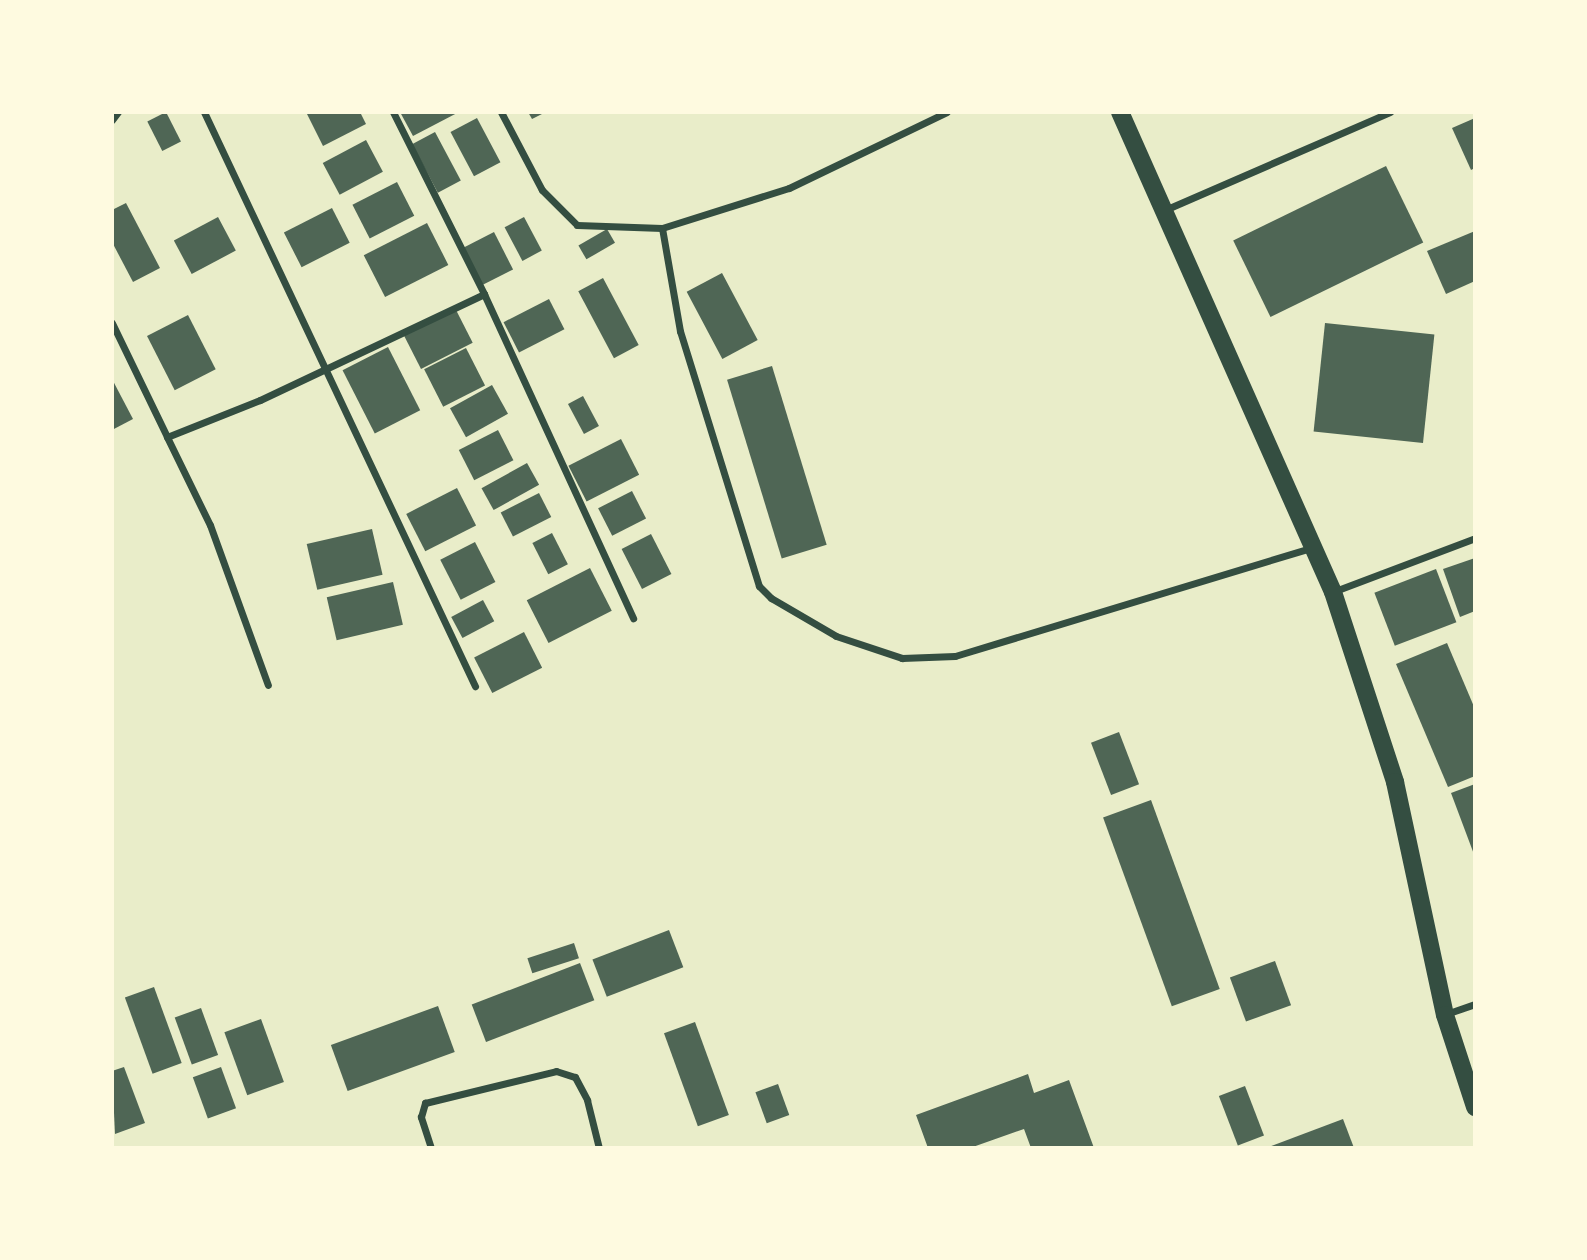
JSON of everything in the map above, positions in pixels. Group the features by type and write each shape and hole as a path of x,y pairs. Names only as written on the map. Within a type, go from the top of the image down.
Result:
{"main road":[{"path":"1121,112 1167,209 1333,592 1395,782 1445,1015 1475,1107"}],"street":[{"path":"112,120 118,112"},
{"path":"204,112 475,687"},
{"path":"393,112 484,293 633,618"},
{"path":"501,112 542,190 577,225 662,228 789,188 947,112"},
{"path":"1167,209 1390,112"},
{"path":"662,228 680,331 759,586 771,598 836,636 902,658 945,658 1314,547"},
{"path":"167,437 327,369 484,293"},
{"path":"112,323 210,525 268,685"},
{"path":"1333,592 1475,538"},
{"path":"1445,1015 1475,1004"},
{"path":"431,1148 421,1117 425,1103 556,1071 575,1077 587,1100 599,1148"}],"building":[{"path":"166,112 181,141 162,151 147,122"},
{"path":"306,112 360,112 366,124 323,146"},
{"path":"400,112 459,112 413,136"},
{"path":"528,112 546,112 532,119"},
{"path":"477,118 500,162 474,176 451,132"},
{"path":"1475,118 1475,168 1471,170 1452,128"},
{"path":"435,132 461,181 438,193 412,144"},
{"path":"366,140 383,172 340,195 323,163"},
{"path":"1386,166 1423,242 1270,317 1233,241"},
{"path":"397,182 414,216 370,239 352,205"},
{"path":"126,203 160,268 133,282 112,242 112,210"},
{"path":"332,208 350,243 302,267 284,233"},
{"path":"218,217 236,251 192,274 174,240"},
{"path":"524,217 542,251 522,261 505,227"},
{"path":"427,223 448,265 385,297 364,255"},
{"path":"607,229 615,243 586,259 578,246"},
{"path":"1475,231 1475,281 1446,294 1427,251"},
{"path":"494,232 513,269 482,285 463,248"},
{"path":"722,273 758,340 722,359 687,292"},
{"path":"603,278 639,345 614,358 578,291"},
{"path":"549,299 564,329 519,352 504,322"},
{"path":"455,308 473,343 421,369 403,334"},
{"path":"188,315 216,369 175,390 147,336"},
{"path":"1325,323 1434,334 1423,443 1314,431"},
{"path":"388,347 420,410 375,433 343,370"},
{"path":"466,348 485,385 443,407 424,369"},
{"path":"772,366 827,545 782,559 727,380"},
{"path":"112,379 133,419 112,430"},
{"path":"492,385 508,414 466,437 450,408"},
{"path":"583,396 599,426 584,434 568,404"},
{"path":"498,430 513,460 474,480 459,450"},
{"path":"621,439 639,475 587,501 568,466"},
{"path":"527,463 539,485 494,510 482,488"},
{"path":"457,488 476,525 425,551 406,514"},
{"path":"632,491 646,519 612,536 598,508"},
{"path":"539,493 551,517 513,537 501,513"},
{"path":"372,529 383,575 317,590 307,544"},
{"path":"552,533 568,564 548,574 532,543"},
{"path":"651,534 671,574 642,589 622,549"},
{"path":"475,542 495,582 461,600 440,560"},
{"path":"1475,558 1475,611 1460,617 1443,569"},
{"path":"590,568 612,611 549,643 527,600"},
{"path":"1436,569 1456,622 1395,646 1374,593"},
{"path":"393,582 403,625 337,640 327,597"},
{"path":"483,600 494,621 462,638 451,617"},
{"path":"524,632 542,668 492,693 474,657"},
{"path":"1447,643 1475,709 1475,776 1448,787 1396,664"},
{"path":"1119,732 1139,784 1111,795 1091,743"},
{"path":"1475,784 1475,857 1451,793"},
{"path":"1151,800 1220,989 1172,1006 1103,817"},
{"path":"669,930 683,967 607,997 592,959"},
{"path":"574,943 579,958 532,973 527,958"},
{"path":"1275,961 1291,1005 1246,1022 1230,977"},
{"path":"580,963 594,1000 486,1042 472,1005"},
{"path":"154,987 182,1063 153,1074 125,998"},
{"path":"438,1006 455,1052 348,1091 331,1045"},
{"path":"201,1008 218,1055 192,1065 175,1018"},
{"path":"261,1019 284,1082 247,1095 224,1032"},
{"path":"695,1022 729,1115 698,1126 664,1033"},
{"path":"124,1067 145,1123 115,1134 112,1071"},
{"path":"221,1067 236,1108 208,1119 193,1077"},
{"path":"1028,1074 1034,1093 1069,1080 1094,1148 1031,1148 1024,1129 970,1148 928,1148 916,1115"},
{"path":"778,1084 789,1115 767,1123 755,1092"},
{"path":"1245,1086 1264,1135 1238,1146 1219,1096"},
{"path":"1343,1119 1354,1148 1266,1148"}]}
